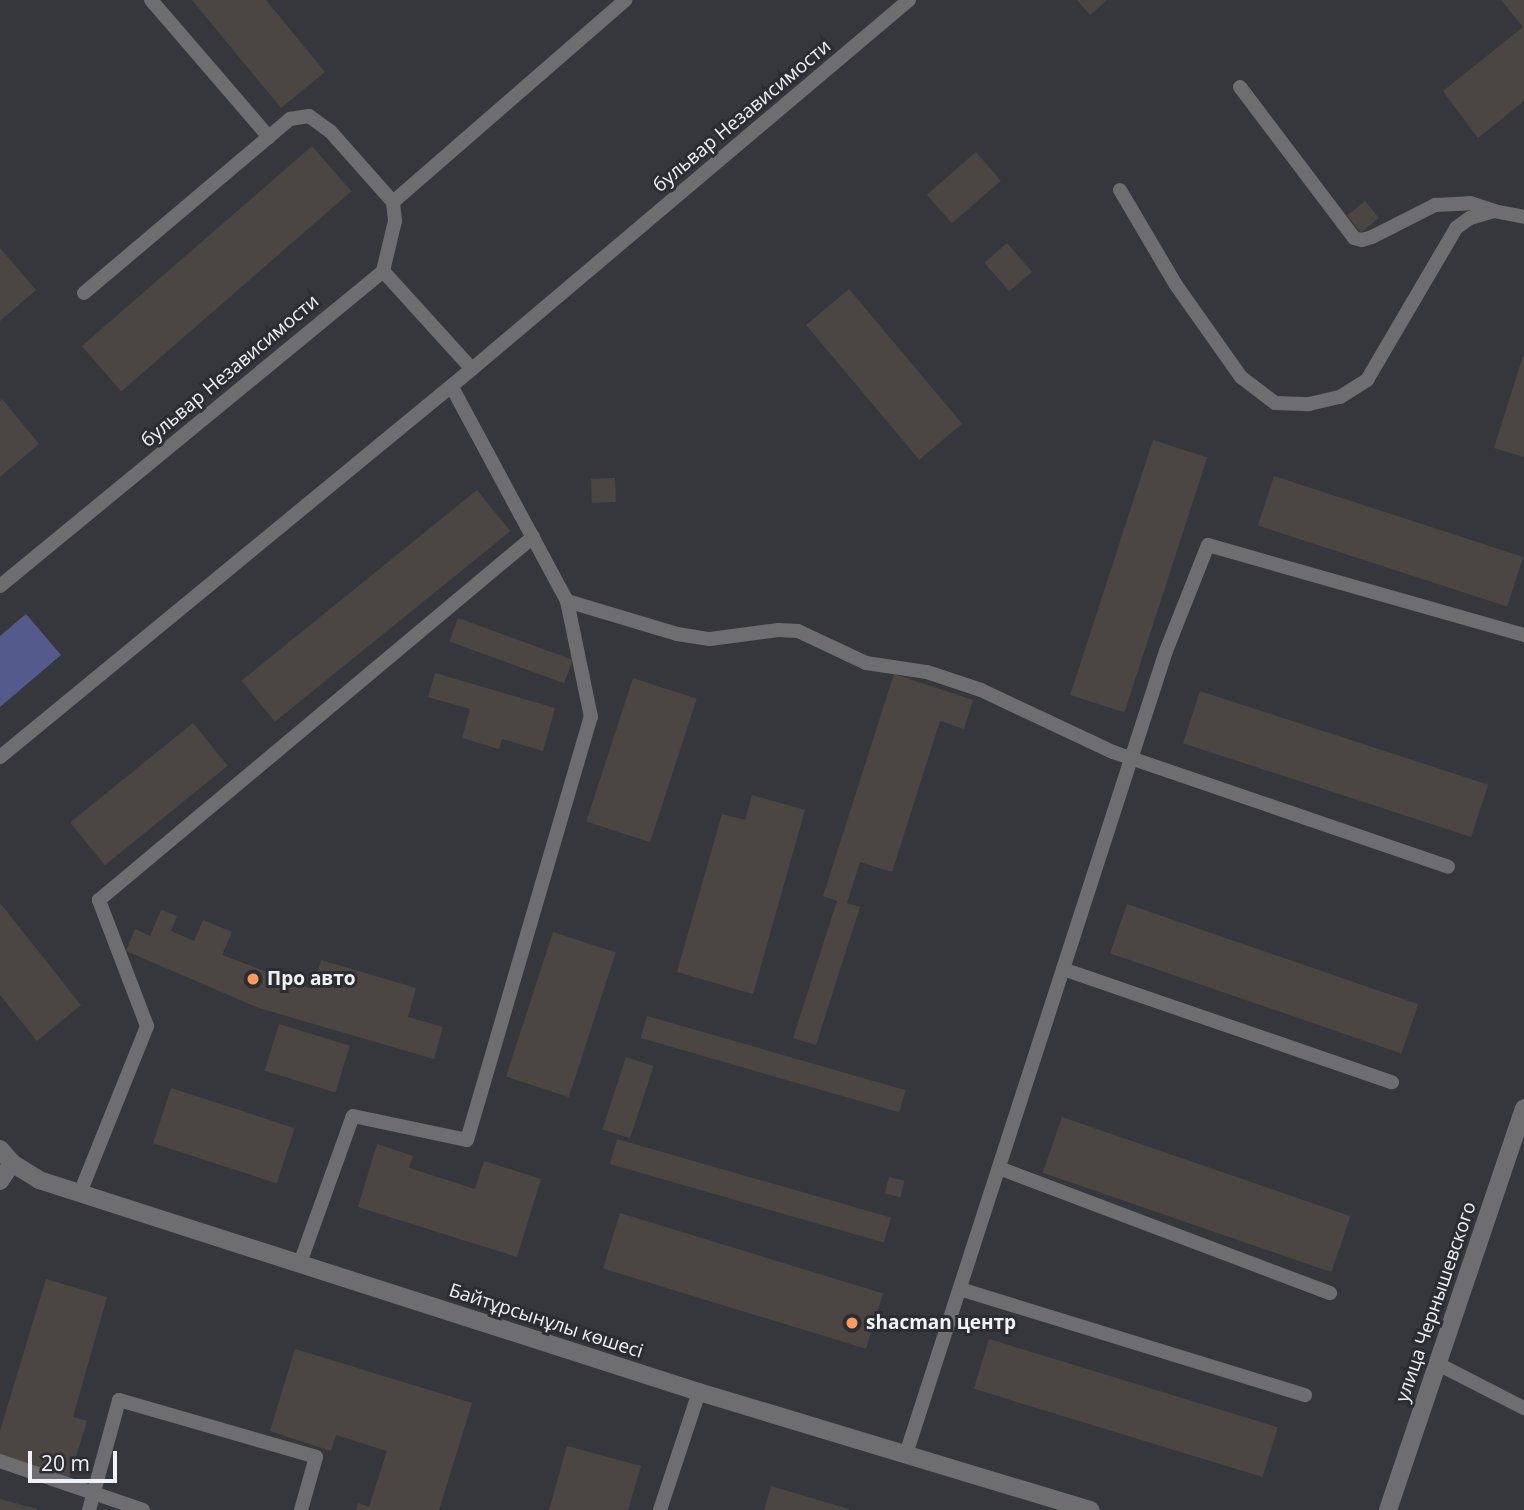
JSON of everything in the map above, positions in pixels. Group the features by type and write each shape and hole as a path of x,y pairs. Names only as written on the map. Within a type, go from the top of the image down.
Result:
{"street":[{"name":"улица Чернышевского","path":"1388,1510 1524,1108"},
{"name":"Байтұрсынұлы көшесі","path":"0,1149 12,1163 40,1180 699,1392 1091,1510"},
{"path":"0,1181 12,1163"}],"lane":[{"path":"151,0 269,137"},
{"path":"393,202 625,0"},
{"name":"бульвар Независимости","path":"0,757 452,386 909,0"},
{"path":"1240,87 1354,238 1362,240 1372,237 1435,205 1470,203 1524,217"},
{"path":"84,293 290,119 309,116 330,131 393,202 395,221 383,271 472,369"},
{"path":"1120,190 1176,285 1241,377 1275,403 1309,404 1340,397 1367,380 1456,228 1471,218 1494,211"},
{"name":"бульвар Независимости","path":"0,586 383,271"},
{"path":"300,1263 353,1116 467,1140 591,718 567,601 452,386"},
{"path":"80,1192 147,1026 99,900 533,537"},
{"path":"906,1454 1166,651 1208,545 1524,635"},
{"path":"567,601 677,634 710,639 778,630 798,631 866,663 927,672 981,690 1113,752 1132,756 1448,867"},
{"path":"1063,969 1392,1082"},
{"path":"999,1168 1330,1293"},
{"path":"960,1289 1305,1395"},
{"path":"1438,1364 1524,1408"},
{"path":"660,1510 699,1392"},
{"path":"89,1510 119,1400 316,1457 301,1510"},
{"path":"0,1461 143,1510"}],"shaded area":[{"path":"26,614 61,655 0,707 0,636"}],"building":[{"path":"192,0 266,0 325,72 281,108"},
{"path":"1077,0 1107,0 1090,15"},
{"path":"1501,0 1524,0 1524,101 1478,138 1443,91 1523,27"},
{"path":"312,146 351,191 121,391 82,346"},
{"path":"976,152 1001,181 952,223 927,195"},
{"path":"1365,201 1379,218 1361,233 1347,215"},
{"path":"1007,243 1032,272 1009,291 984,263"},
{"path":"0,248 36,290 0,321"},
{"path":"849,289 962,424 919,460 806,325"},
{"path":"1524,357 1524,457 1494,448"},
{"path":"2,399 39,444 0,477 0,401"},
{"path":"1153,440 1207,458 1124,712 1070,695"},
{"path":"1274,476 1523,557 1507,606 1258,525"},
{"path":"615,478 616,502 592,503 591,479"},
{"path":"477,490 510,531 275,722 242,681"},
{"path":"458,618 573,660 564,683 449,641"},
{"path":"435,673 555,708 543,751 502,739 499,749 462,738 470,709 428,697"},
{"path":"894,674 973,700 964,729 940,721 892,872 860,862 847,903 860,907 816,1045 793,1038 837,901 823,896"},
{"path":"633,678 697,699 650,842 586,822"},
{"path":"1200,691 1488,785 1471,837 1183,743"},
{"path":"193,723 228,766 105,865 70,822"},
{"path":"752,795 805,810 753,994 677,972 722,814 745,820"},
{"path":"0,903 81,1005 37,1041 0,995"},
{"path":"1127,904 1418,1004 1401,1053 1110,953"},
{"path":"161,910 177,916 171,931 194,941 203,920 232,932 222,955 312,989 321,960 416,988 408,1017 443,1027 434,1059 259,1008 126,951 135,929 150,936"},
{"path":"553,932 616,952 569,1097 506,1077"},
{"path":"647,1016 906,1090 899,1112 641,1038"},
{"path":"279,1024 350,1046 335,1092 265,1071"},
{"path":"626,1057 654,1066 630,1138 603,1129"},
{"path":"171,1088 295,1128 277,1183 153,1143"},
{"path":"1062,1117 1350,1216 1331,1272 1043,1173"},
{"path":"617,1139 891,1218 884,1243 610,1164"},
{"path":"377,1144 413,1156 409,1168 475,1189 484,1161 541,1179 517,1257 358,1207"},
{"path":"889,1177 905,1181 900,1197 885,1193"},
{"path":"620,1213 883,1293 866,1349 603,1268"},
{"path":"46,1279 107,1297 73,1417 87,1421 68,1482 0,1461 0,1431"},
{"path":"989,1339 1278,1427 1263,1477 974,1389"},
{"path":"295,1349 472,1403 439,1510 356,1510 358,1503 369,1507 387,1451 336,1435 331,1451 270,1431"},
{"path":"567,1446 641,1466 628,1510 549,1510"},
{"path":"771,1486 849,1509 849,1510 764,1510"},
{"path":"0,1499 37,1509 37,1510 0,1510"}],"place":[{"name":"Про авто","path":"253,979"},
{"name":"shacman центр","path":"852,1323"}]}
